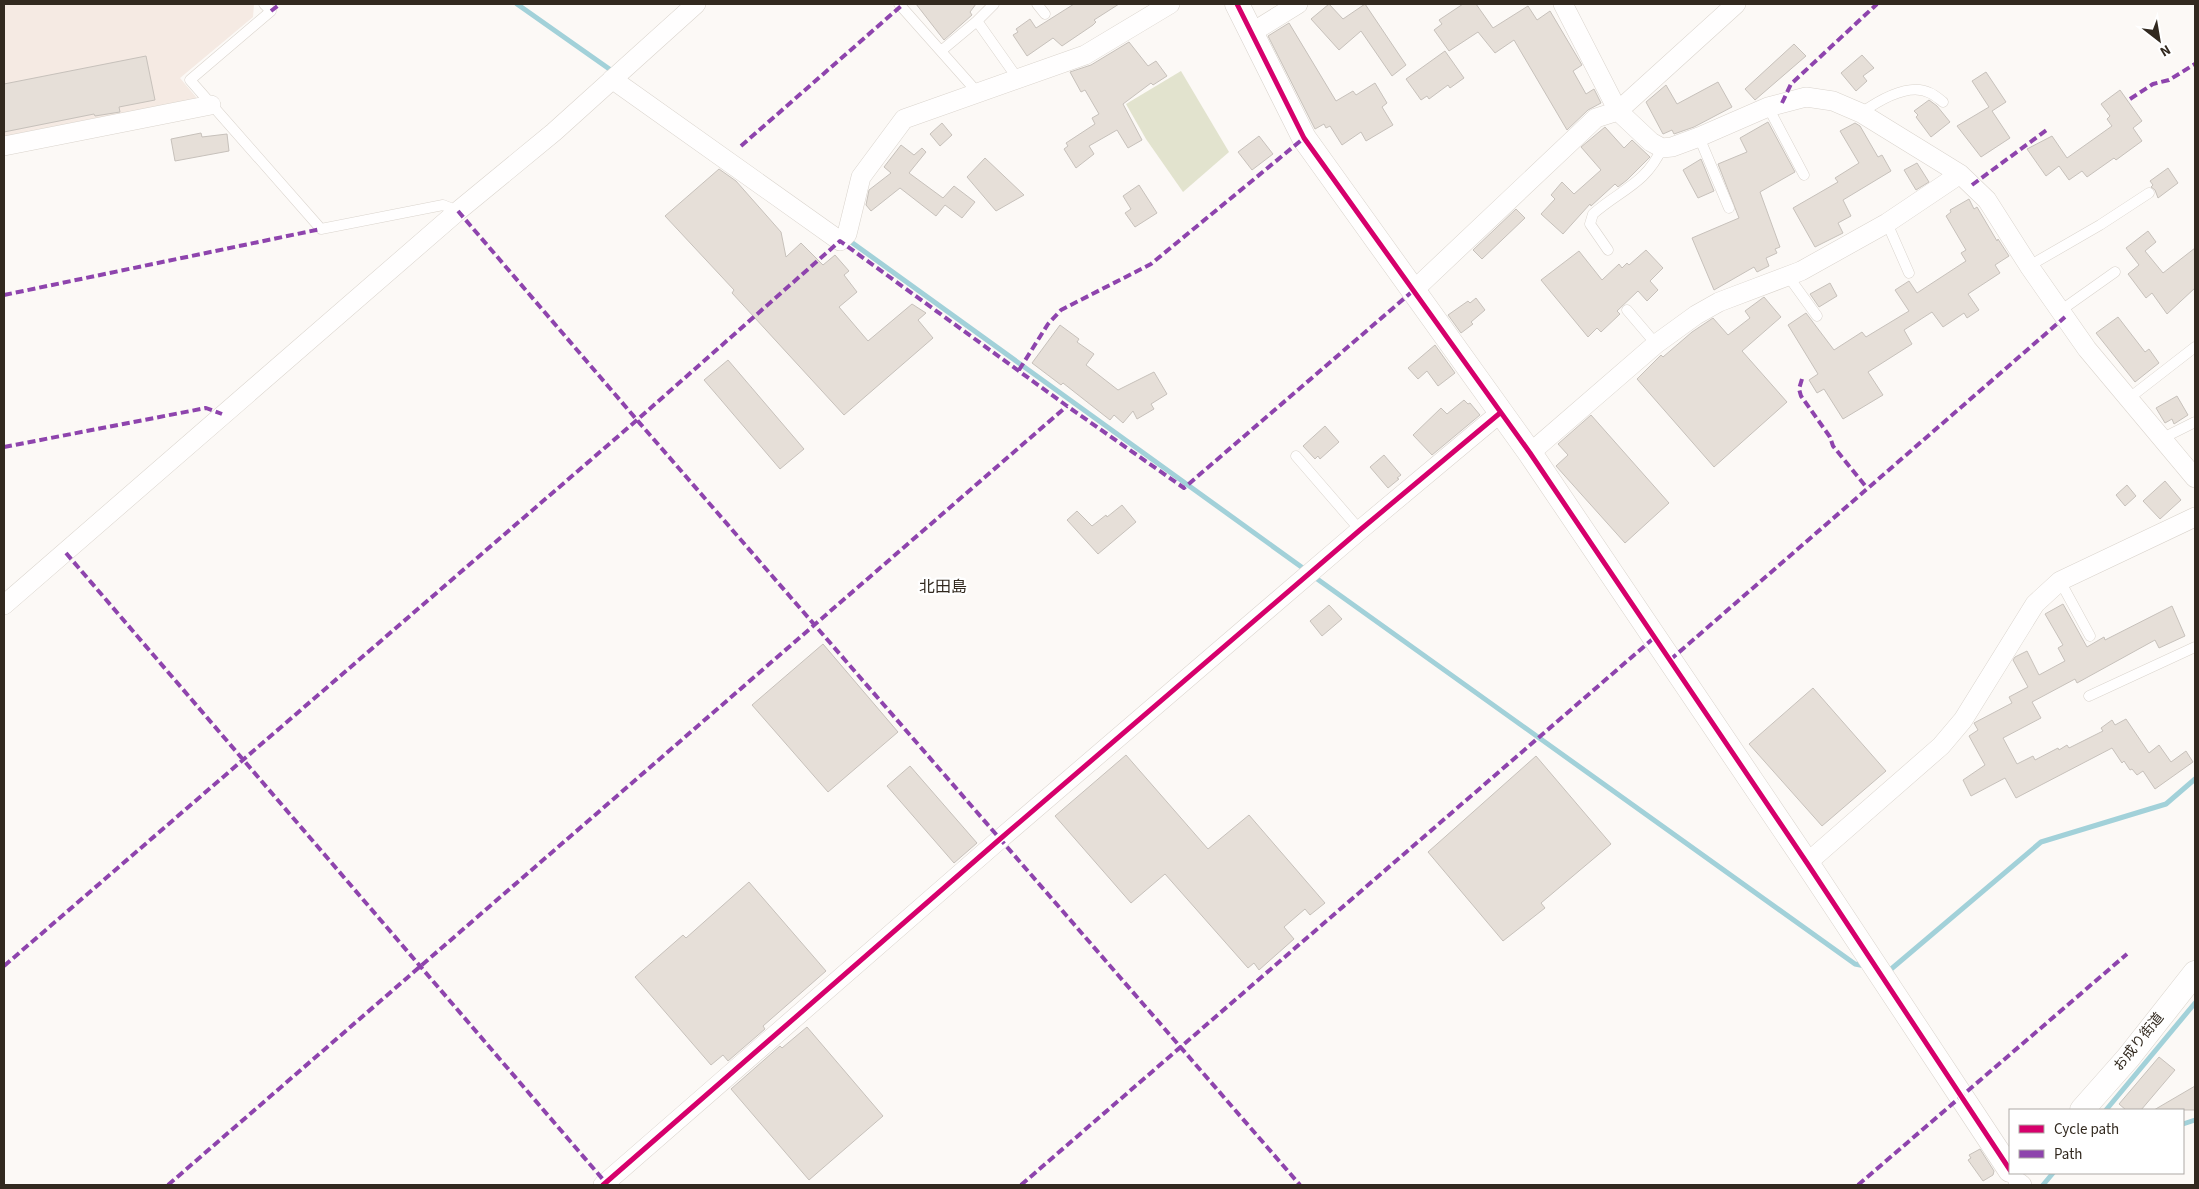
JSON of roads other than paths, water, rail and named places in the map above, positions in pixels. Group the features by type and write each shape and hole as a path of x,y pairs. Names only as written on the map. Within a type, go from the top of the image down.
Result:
{"street":[{"path":"4,605 458,211 554,132 696,4"},
{"path":"612,79 840,241 847,234 861,177 904,119 1085,55 1170,4"},
{"path":"1236,4 1304,138 1530,453 1808,863 2009,1164"},
{"path":"1251,33 1298,4"},
{"path":"1563,4 1618,111 1652,142 1662,148 1672,147 1699,137 1768,107 1806,98 1833,101 1861,113 1960,174 1987,200 2029,266 2087,349 2195,478"},
{"path":"1414,290 1596,118 1618,111 1736,4"},
{"path":"4,146 211,105"},
{"path":"1530,453 1656,344 1696,315 1720,302 1801,271 1887,222 1960,174"},
{"path":"606,1184 1000,839 1360,530 1500,413"},
{"path":"1808,863 1941,746 1963,720 2035,604 2060,581 2195,517"},
{"name":"お成り街道","path":"2083,1109 2128,1058 2195,973"}],"lane":[{"path":"264,4 271,12 190,80 321,229 443,205 458,211"},
{"path":"900,4 978,93"},
{"path":"941,51 977,22 994,4"},
{"path":"1037,4 1045,14"},
{"path":"977,22 1018,79"},
{"path":"1861,113 1892,95 1913,90 1929,92 1943,102"},
{"path":"1768,107 1804,175"},
{"path":"1699,137 1729,208"},
{"path":"1608,250 1590,224 1593,214 1643,177 1654,165 1662,148"},
{"path":"2029,266 2100,225 2149,193"},
{"path":"1887,222 1909,273"},
{"path":"2060,311 2115,272"},
{"path":"1788,276 1817,316"},
{"path":"1627,310 1656,344"},
{"path":"2128,399 2195,347"},
{"path":"2161,438 2195,422"},
{"path":"1296,456 1360,530"},
{"path":"2060,581 2090,636"},
{"path":"2089,696 2195,647"}],"waterway":[{"path":"517,4 615,73"},
{"path":"847,239 1307,571"},
{"path":"1313,576 1855,964 1865,966"},
{"path":"1886,969 1890,970 2041,842 2166,804 2195,779"},
{"path":"2107,1109 2195,1003"},
{"path":"2184,1124 2195,1120"},
{"path":"2043,1185 2052,1174"}],"district":[{"name":"北田島","path":"943,587"}]}
